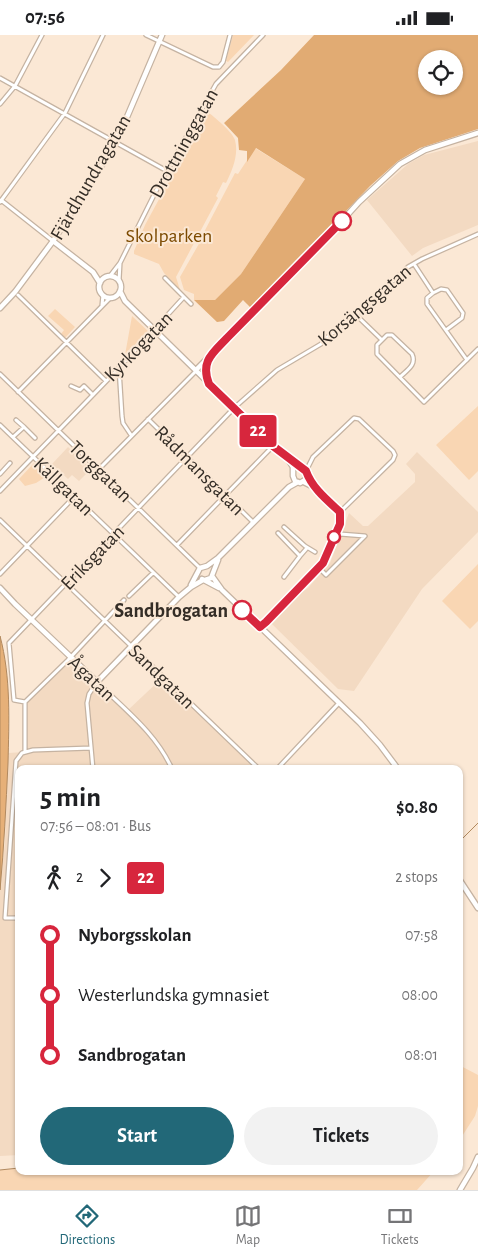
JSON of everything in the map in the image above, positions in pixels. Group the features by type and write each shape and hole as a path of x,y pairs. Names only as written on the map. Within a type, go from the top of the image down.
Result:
{"street":[{"path":"0,104 15,86 40,35"},
{"path":"103,35 65,113 0,201 92,272 100,283 99,289 103,295 125,301"},
{"path":"146,35 213,67 219,67 223,62 230,35"},
{"name":"Fjärdhundragatan","path":"0,308 15,292 53,241 115,141 162,35"},
{"name":"Drottninggatan","path":"100,283 120,263 167,171 216,84 263,35"},
{"path":"0,78 167,171"},
{"path":"99,469 360,202 395,169 425,150 478,133"},
{"name":"Korsängsgatan","path":"234,408 277,370 321,345 324,339 329,337 414,264 478,234"},
{"name":"Drottninggatan","path":"120,263 120,291"},
{"path":"414,264 433,293"},
{"path":"92,272 119,281"},
{"path":"165,278 191,304"},
{"path":"446,330 462,318 463,313 447,290 441,289 427,298 427,304 467,360"},
{"path":"18,392 102,306 120,291 125,301 273,446 300,468 315,488 340,512"},
{"path":"18,295 106,381"},
{"path":"102,306 103,295"},
{"name":"Kyrkogatan","path":"1,489 59,431 184,298"},
{"path":"355,314 382,340"},
{"path":"400,377 412,366 414,358 392,335 387,335 377,345 378,354 400,377 424,402 478,349"},
{"path":"209,357 205,373 209,384"},
{"path":"119,368 122,416 131,435"},
{"name":"Torggatan","path":"0,375 200,568"},
{"name":"Kyrkogatan","path":"71,385 80,390 84,386 93,395"},
{"name":"Eriksgatan","path":"25,702 14,699 9,643 234,408"},
{"path":"190,587 200,568 207,566 218,558 289,487 300,482 306,474 313,457 354,418 359,419 393,451 395,455 393,460 340,512 340,524 323,563 260,627"},
{"name":"Rådmansgatan","path":"148,419 252,522"},
{"name":"Källgatan","path":"16,420 35,438"},
{"name":"Källgatan","path":"0,425 179,597"},
{"path":"13,437 24,427"},
{"path":"177,545 273,446"},
{"path":"288,459 293,474 300,482 315,488"},
{"path":"0,474 10,463"},
{"path":"289,487 293,474 300,468"},
{"path":"0,573 75,496"},
{"name":"Sandgatan","path":"0,520 255,765"},
{"path":"284,527 307,548 315,552"},
{"path":"278,533 300,556"},
{"path":"322,571 326,575 365,536 340,534"},
{"path":"284,577 307,548"},
{"path":"93,765 89,694 97,682 179,597 190,587 210,579 218,558"},
{"path":"207,566 222,590 380,745 395,765"},
{"path":"129,596 153,573"},
{"path":"198,574 204,580 222,590"},
{"name":"Ågatan","path":"0,588 3,593 133,716 158,746 170,765"},
{"path":"16,765 16,761 23,752 25,702 124,600"},
{"path":"281,765 338,703"},
{"path":"23,752 91,748"},
{"path":"15,775 5,918 15,918"},
{"path":"463,885 478,908"},
{"path":"460,1190 478,1157"}],"shaded area":[{"path":"314,35 478,35 478,129 420,148 398,161 370,186 252,309 243,300 224,321 217,322 194,300 215,300 241,274 305,179 256,148 247,162 247,151 239,150 238,138 224,123 281,70"},
{"path":"478,141 478,225 423,248 412,256 367,200 408,164 424,155"},
{"path":"68,447 91,469 79,481 72,475 68,479 52,464"},
{"path":"417,452 478,512 478,532 422,589 354,691 338,689 272,624 330,563 349,513 363,526 368,526 415,482 415,474 406,464"},
{"path":"0,636 8,683 9,715 4,842 0,890"},
{"path":"70,658 127,711 163,677 255,765 15,765 15,1155 0,1156 0,890 5,841 8,753 25,752 25,702"}],"green space":[{"path":"233,35 254,35 228,62 226,61"},
{"name":"Skolparken","path":"207,111 233,136 236,151 233,168 226,183 223,182 216,196 218,198 176,277 180,290 164,273 159,264 134,254 134,251 145,225"},
{"path":"255,148 305,179 241,274 215,300 194,300 194,294 184,290 180,277 204,235 235,173 238,174"},
{"path":"55,309 75,327 65,338 61,334 64,330 48,316"},
{"path":"132,316 148,331 125,355"},
{"path":"478,406 478,471 469,480 436,445"},
{"path":"34,463 47,476 36,483 25,486 19,479"},
{"path":"478,564 478,621 470,629 442,601"},
{"path":"463,1067 478,1075 478,1106 475,1116 463,1135"},
{"path":"15,1168 15,1175 430,1175 417,1190 0,1190 0,1170"}],"waterway":[{"path":"463,838 478,823"},
{"path":"0,1170 15,1168"}],"bus line":[{"name":"22","path":"242,610 260,627 266,622 323,563 340,524 341,516 340,512 315,488 304,469 300,468 273,446 209,384 205,373 206,363 209,357 227,338 342,221"}],"place":[{"name":"Sandbrogatan","path":"242,610"}]}
